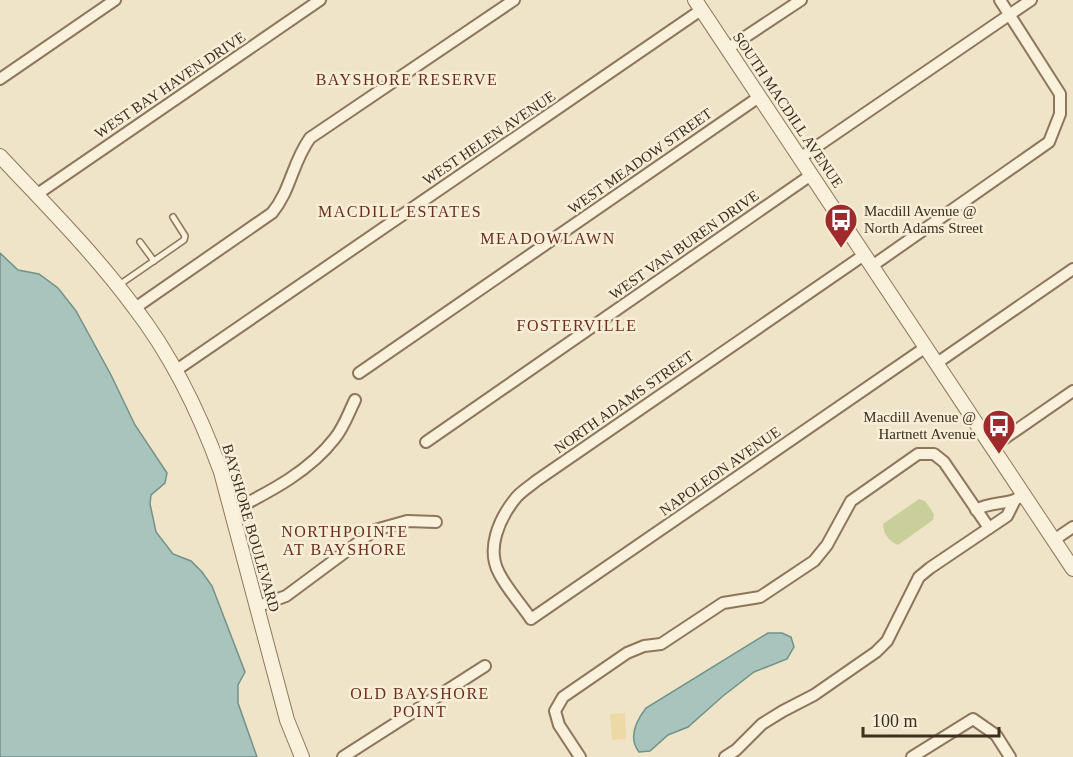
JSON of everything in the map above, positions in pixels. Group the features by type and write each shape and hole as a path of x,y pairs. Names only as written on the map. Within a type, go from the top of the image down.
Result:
{"street":[{"path":"0,79 115,0"},
{"name":"WEST BAY HAVEN DRIVE","path":"36,195 320,0"},
{"path":"135,308 272,213 283,201 299,153 310,138 514,0"},
{"path":"727,50 801,0"},
{"path":"1000,0 1009,14"},
{"path":"800,158 1031,0"},
{"name":"SOUTH MACDILL AVENUE","path":"698,5 992,447 1019,497 1054,540 1073,569"},
{"name":"WEST HELEN AVENUE","path":"175,371 698,5"},
{"name":"NORTH ADAMS STREET","path":"531,619 498,572 493,552 502,518 516,498 536,481 1049,142 1060,114 1060,94 1009,14"},
{"name":"WEST MEADOW STREET","path":"359,373 759,97"},
{"name":"BAYSHORE BOULEVARD","path":"0,156 74,234 135,308 175,371 208,436 232,511 287,720 302,757"},
{"name":"WEST VAN BUREN DRIVE","path":"426,442 811,175"},
{"path":"937,363 1073,269"},
{"name":"NAPOLEON AVENUE","path":"531,619 926,347"},
{"path":"992,447 1073,391"},
{"path":"232,511 271,491 321,454 337,436 355,400"},
{"path":"573,755 555,711 563,698 627,653 644,646 661,644 723,603 760,597 814,561 827,545 851,501 918,454 934,454 944,462 988,528"},
{"path":"976,510 983,505 1002,504 1019,497"},
{"path":"725,757 762,724 814,695 876,652 887,641 919,577 1007,516 1019,497"},
{"path":"256,607 286,596 375,530 407,521 436,522"},
{"path":"1054,540 1073,527"},
{"path":"343,757 485,666"},
{"path":"912,757 973,719 996,735 1010,757"}],"lane":[{"path":"118,286 184,240 185,236 173,217"},
{"path":"140,242 154,261"}],"green space":[{"path":"919,499 925,501 934,514 933,520 898,545 895,544 887,537 883,524"}],"sand":[{"path":"625,713 626,739 612,740 610,714"}],"water":[{"path":"0,253 18,270 39,274 58,288 76,311 135,425 167,473 165,483 151,495 150,504 156,532 173,554 191,561 212,586 245,672 238,685 238,703 257,757 0,757"},
{"path":"768,633 782,633 791,637 794,647 787,659 754,672 688,727 668,735 650,751 639,752 634,735 639,718 646,708"}],"place":[{"name":"Macdill Avenue @ North Adams Street","path":"841,249"},
{"name":"Macdill Avenue @ Hartnett Avenue","path":"999,455"}],"district":[{"name":"BAYSHORE RESERVE","path":"407,79"},
{"name":"MACDILL ESTATES","path":"400,211"},
{"name":"MEADOWLAWN","path":"548,238"},
{"name":"FOSTERVILLE","path":"577,325"},
{"name":"NORTHPOINTE AT BAYSHORE","path":"345,540"},
{"name":"OLD BAYSHORE POINT","path":"420,702"}]}
